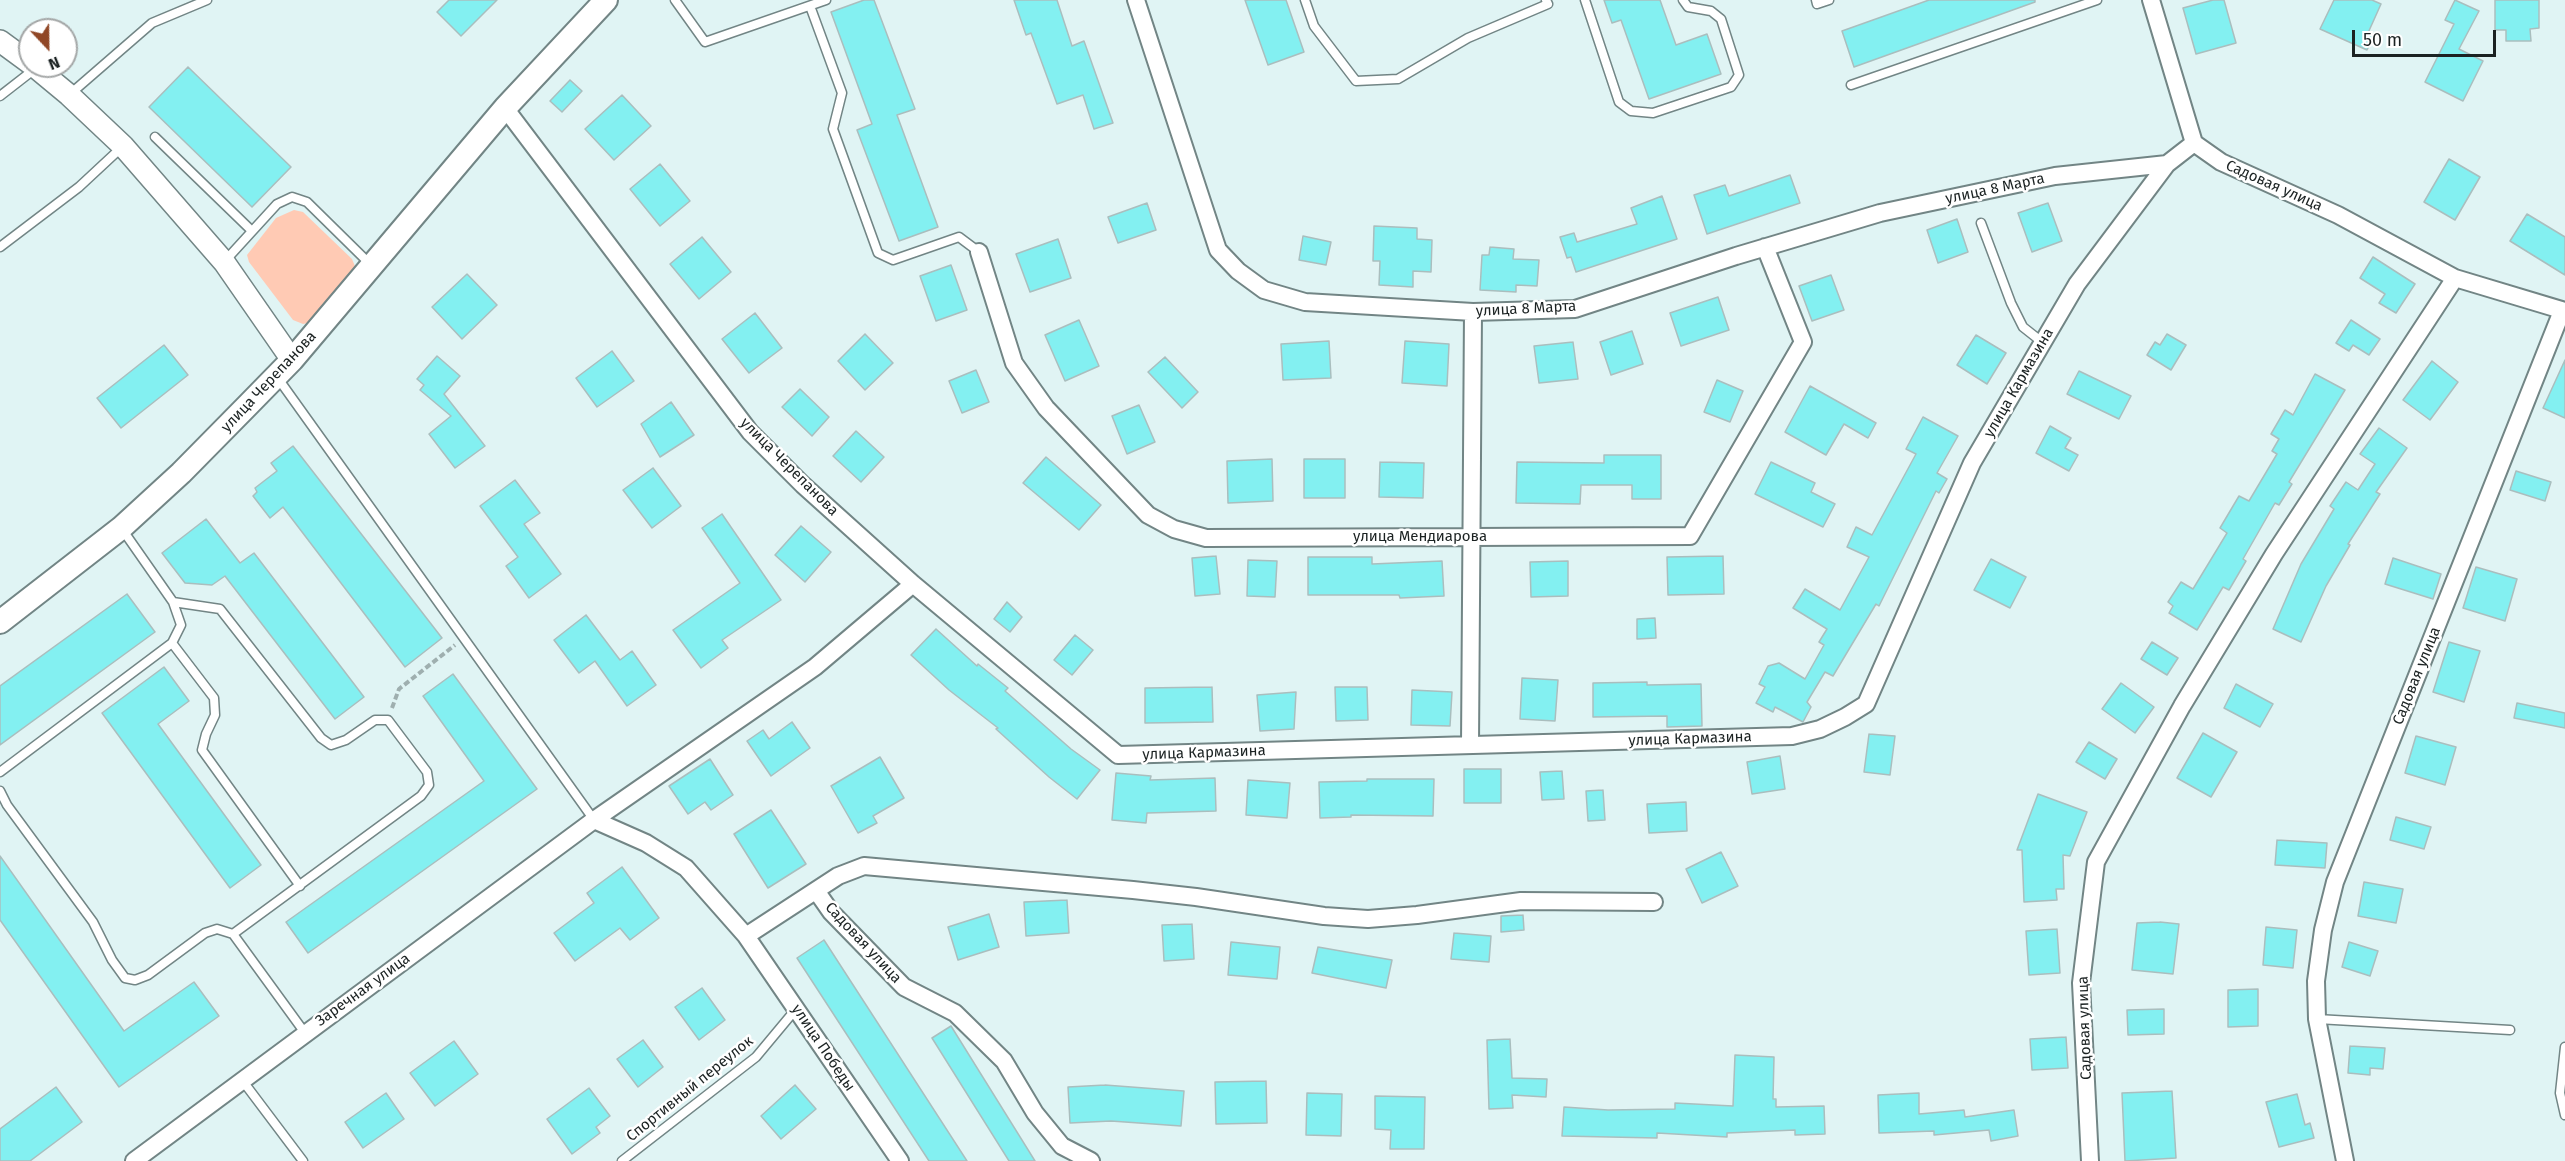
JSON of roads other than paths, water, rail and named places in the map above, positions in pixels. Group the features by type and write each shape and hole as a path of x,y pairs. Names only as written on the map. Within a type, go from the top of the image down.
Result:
{"main road":[{"name":"улица Черепанова","path":"0,622 121,528 181,473 277,376 505,108 606,0"}],"street":[{"name":"улица 8 Марта","path":"1136,0 1218,250 1238,271 1264,290 1305,302 1473,312 1575,309 1880,213 2043,178 2167,164"},
{"path":"2151,0 2194,143"},
{"path":"0,41 18,55"},
{"path":"48,78 123,146 224,262 292,360"},
{"name":"улица Черепанова","path":"505,108 750,432 803,485 913,584"},
{"name":"улица Кармазина","path":"913,584 1118,755 1792,736 1820,729 1866,704 1972,463 2042,342 2077,284 2167,164 2194,143"},
{"name":"Садовая улица","path":"2194,143 2221,162 2338,214 2455,278 2564,311 2335,882 2316,981 2317,1019 2345,1161"},
{"name":"улица Мендиарова","path":"979,252 1014,363 1046,408 1148,515 1174,529 1206,538 1689,536 1803,342 1765,248"},
{"name":"Садовая улица","path":"2090,1161 2081,983 2096,862 2182,706 2274,554 2455,278"},
{"path":"1470,745 1473,312"},
{"name":"Заречная улица","path":"134,1161 594,820 815,667 913,584"},
{"name":"улица Победы","path":"594,820 646,843 686,868 746,936 900,1161"},
{"path":"746,936 817,892 838,876 864,866 1133,890 1324,916 1368,919 1521,901 1654,902"},
{"name":"Садовая улица","path":"817,892 831,912 904,987 955,1013 1004,1061 1035,1113 1062,1146 1091,1161"}],"lane":[{"path":"69,95 152,23 207,0"},
{"path":"675,0 705,42 826,0"},
{"path":"1305,0 1314,26 1356,81 1398,80 1468,39 1548,4 1546,0"},
{"path":"1585,0 1619,102 1631,111 1653,113 1731,87 1739,75 1721,19 1711,10 1688,7 1683,0"},
{"path":"1816,0 1817,4 1829,0"},
{"path":"1851,85 2097,0"},
{"path":"810,6 842,93 833,129 878,253 893,260 960,237 979,252"},
{"path":"0,96 20,78"},
{"path":"155,137 252,231"},
{"path":"0,248 79,187 123,146"},
{"path":"224,262 278,204 292,197 307,202 372,266"},
{"path":"1981,223 2023,327 2042,342"},
{"path":"277,376 594,820"},
{"path":"0,772 172,643 181,625 173,602 121,528"},
{"path":"173,602 220,609 321,738 331,745 346,740 375,720 388,720 427,772 429,785 421,796 233,934"},
{"path":"172,643 214,698 215,715 206,734 202,750 300,886"},
{"path":"0,791 7,806 93,922 112,960 125,978 135,980 148,975 205,933 217,929 233,934 305,1033"},
{"name":"Спортивный переулок","path":"622,1161 756,1057 796,1009"},
{"path":"2317,1019 2510,1030"},
{"path":"2565,1047 2560,1093 2565,1115"},
{"path":"242,1080 303,1161"}]}
